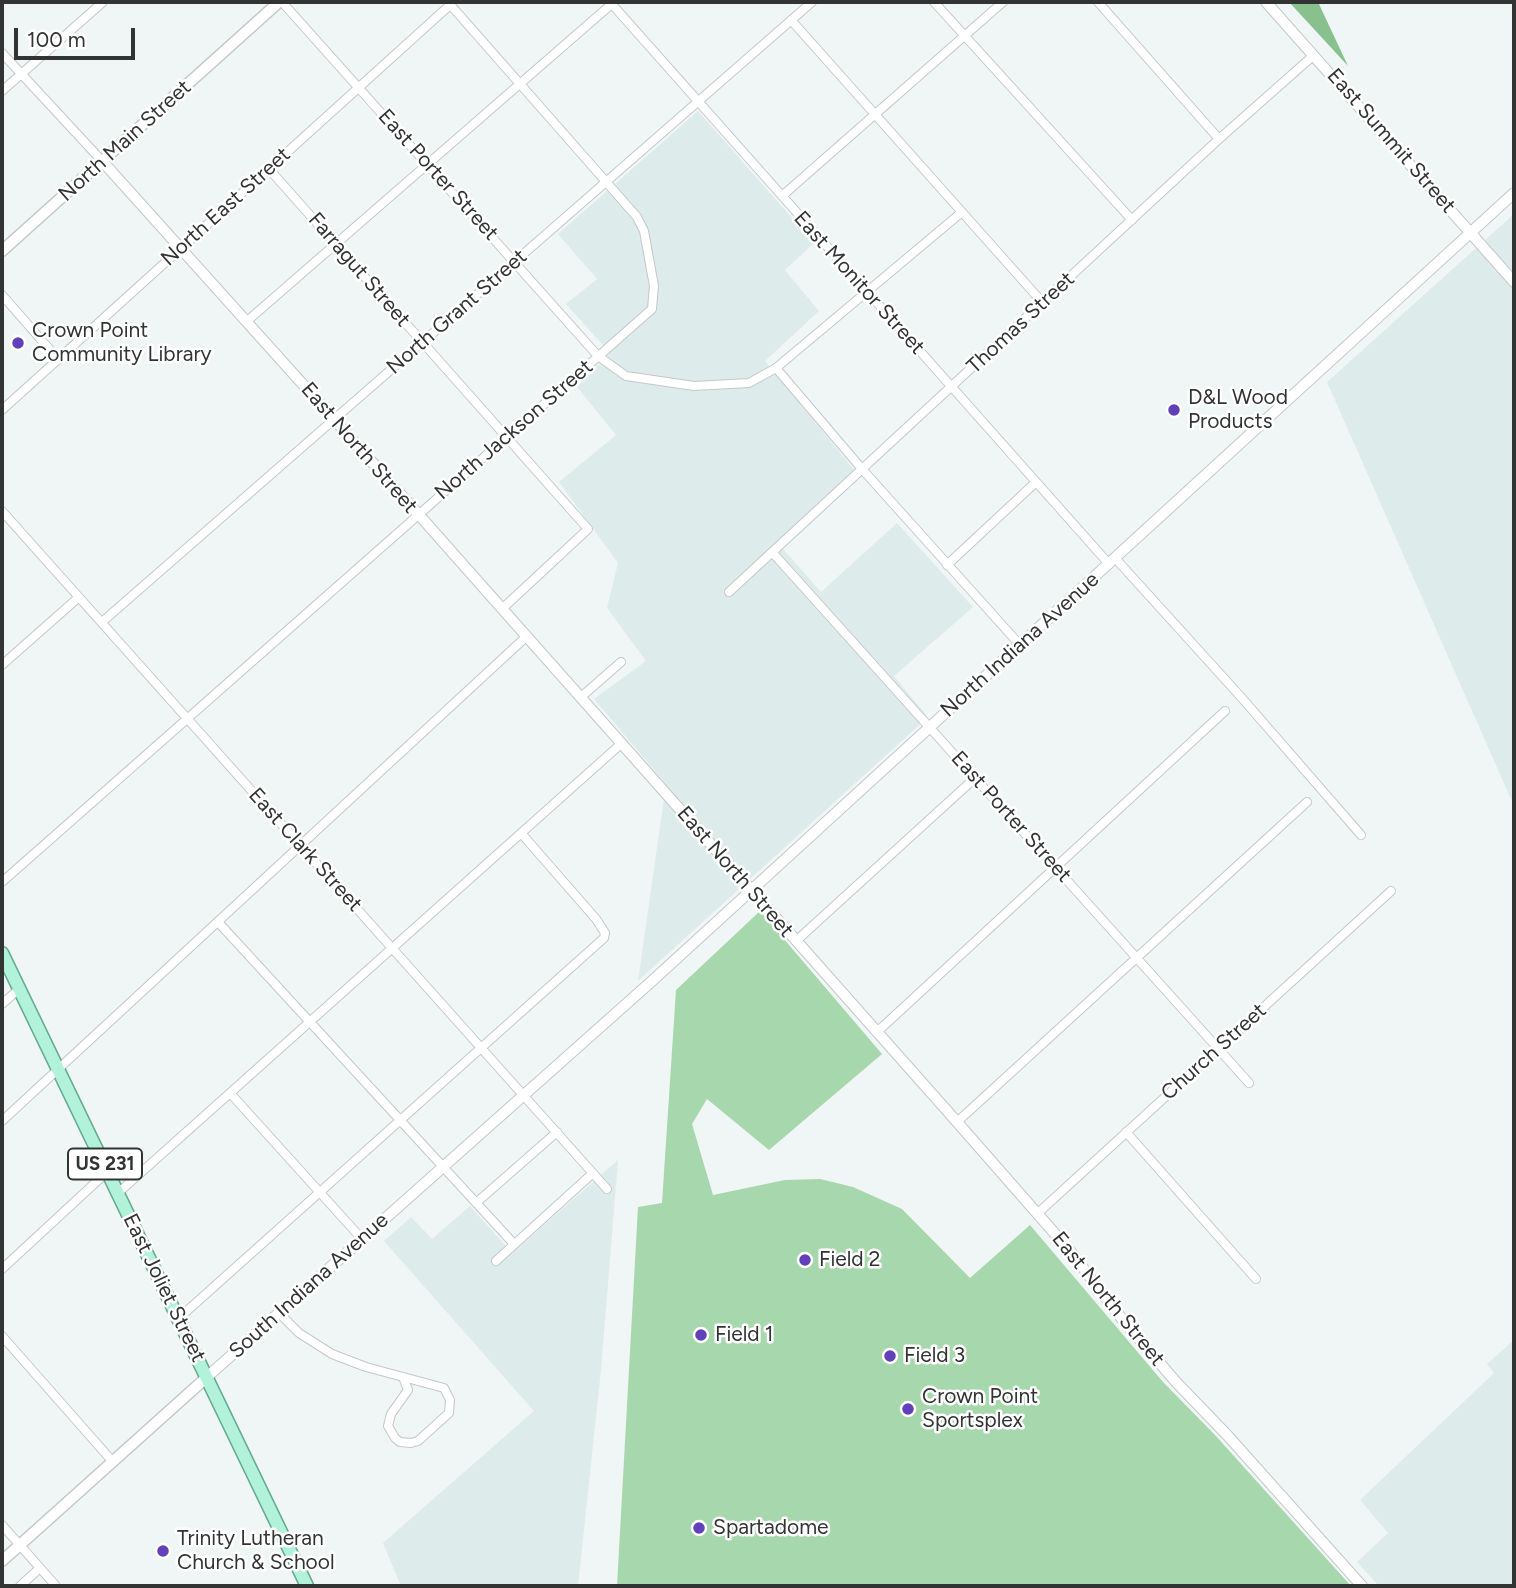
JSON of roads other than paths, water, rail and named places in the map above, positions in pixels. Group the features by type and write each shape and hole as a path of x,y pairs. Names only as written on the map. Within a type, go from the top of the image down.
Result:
{"main road":[{"name":"North Main Street","path":"2,251 281,2"},
{"name":"East Joliet Street","path":"2,953 307,1586"},
{"name":"South Indiana Avenue","path":"2,1561 207,1377"}],"street":[{"path":"2,91 103,2"},
{"name":"East Porter Street","path":"281,2 598,356 626,376 694,386 749,383 776,368"},
{"path":"246,322 612,2"},
{"name":"East Monitor Street","path":"612,2 1036,482 1241,697 1361,835"},
{"name":"North Grant Street","path":"102,622 812,2"},
{"path":"934,2 1132,220"},
{"path":"782,196 1003,2"},
{"path":"1098,2 1219,139"},
{"name":"East Summit Street","path":"1266,2 1514,282"},
{"path":"449,3 606,182"},
{"name":"North East Street","path":"2,410 449,3"},
{"path":"790,20 1042,302"},
{"path":"2,53 103,162"},
{"name":"Thomas Street","path":"729,592 1219,139 1314,55"},
{"name":"East North Street","path":"103,162 503,608 1038,1213 1176,1382 1362,1586"},
{"name":"Farragut Street","path":"269,169 588,529 503,608"},
{"name":"North Jackson Street","path":"2,883 652,309 654,286 644,231 637,217 606,182"},
{"name":"North Indiana Avenue","path":"524,1095 1514,193"},
{"path":"962,212 776,368 862,470 1020,645"},
{"path":"2,295 58,359"},
{"path":"947,565 1036,482"},
{"name":"East Clark Street","path":"2,510 607,1189"},
{"name":"East Porter Street","path":"772,552 1249,1083"},
{"path":"2,665 79,597"},
{"path":"2,1121 527,636"},
{"path":"581,697 621,662"},
{"path":"877,1032 1225,711"},
{"path":"118,1193 622,743"},
{"path":"796,941 975,778"},
{"path":"957,1122 1307,802"},
{"path":"179,1318 604,939 604,933 596,919 521,833"},
{"name":"Church Street","path":"1038,1213 1391,891"},
{"path":"218,922 514,1244"},
{"path":"2,1004 18,990"},
{"path":"230,1093 362,1239"},
{"name":"South Indiana Avenue","path":"207,1377 524,1095"},
{"path":"476,1203 557,1132"},
{"path":"1126,1132 1256,1279"},
{"path":"2,1269 108,1171"},
{"path":"496,1261 593,1173"},
{"path":"279,1312 299,1333 332,1354 366,1367 439,1385 447,1392 450,1400 449,1413 418,1441 411,1443 400,1442 388,1426 391,1414 408,1390 403,1377"},
{"path":"2,1336 113,1462"},
{"path":"2,1525 56,1586"},
{"path":"20,1586 31,1583 40,1568"}],"place":[{"name":"Crown Point Community Library","path":"18,343"},
{"name":"D&L Wood Products","path":"1174,410"},
{"name":"Field 2","path":"805,1260"},
{"name":"Field 1","path":"701,1335"},
{"name":"Field 3","path":"890,1356"},
{"name":"Crown Point Sportsplex","path":"908,1409"},
{"name":"Spartadome","path":"699,1528"},
{"name":"Trinity Lutheran Church & School","path":"163,1551"}]}
